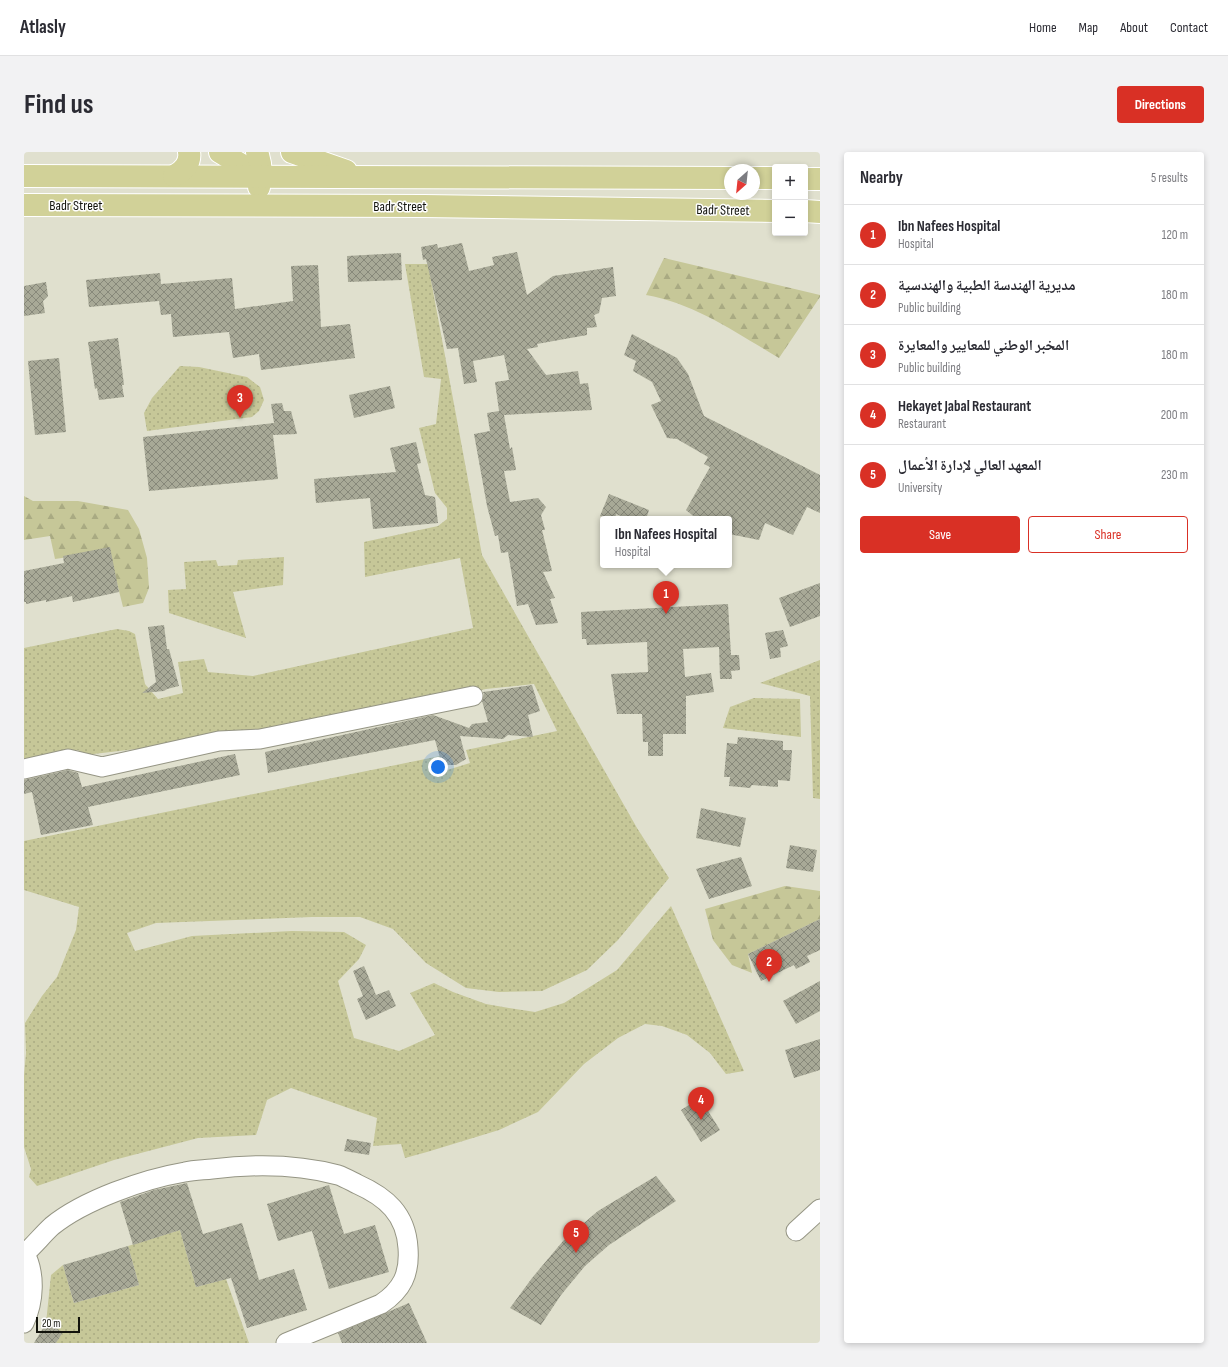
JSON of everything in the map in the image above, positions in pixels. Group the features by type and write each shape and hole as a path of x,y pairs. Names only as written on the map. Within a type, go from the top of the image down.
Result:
{"main road":[{"path":"174,176 182,172 185,168 190,156 189,152"},
{"path":"220,152 308,206"},
{"path":"251,206 258,192 261,176 257,152"},
{"path":"292,152 348,171 389,177"},
{"name":"Badr Street","path":"24,176 724,178"},
{"path":"760,178 772,178"},
{"path":"808,179 820,179"},
{"name":"Badr Street","path":"24,205 424,206 772,211"},
{"path":"808,211 820,212"}],"street":[{"path":"24,769 68,759 102,768 219,741 260,739 473,696"},
{"path":"24,1323 29,1311 32,1286 30,1268 24,1253 52,1227 79,1208 135,1185 185,1172 240,1165 294,1167 339,1175 372,1191 391,1205 402,1222 408,1244 409,1260 404,1280 392,1296 381,1304 286,1343"},
{"path":"796,1231 820,1209"}],"green space":[{"path":"664,258 820,295 820,297 779,358 715,320 681,305 646,295"},
{"path":"405,264 428,264 482,555 637,828 669,878 618,940 587,970 542,991 499,992 466,988 426,963 393,929 360,917 312,917 156,923 127,933 135,951 192,936 292,931 344,932 366,945 359,959 338,981 354,1038 399,1051 435,1035 410,993 434,983 453,992 486,1004 535,1012 564,1003 617,970 671,906 744,1071 726,1074 710,1053 687,1035 662,1026 645,1024 618,1038 584,1064 538,1112 499,1130 405,1158 401,1144 373,1146 377,1118 291,1088 267,1100 256,1135 198,1138 114,1160 37,1186 29,1177 31,1169 24,1147 24,1075 26,1053 25,1023 42,996 57,977 76,930 79,907 24,890 24,841 440,756 444,771 470,763 466,750 557,731 534,684 486,689 272,733 85,755 78,750 24,760 24,648 117,629 129,631 135,634 145,684 158,699 183,693 178,662 204,659 208,672 253,676 473,628 460,558 365,577 364,542 438,526 447,519 447,508 435,493 419,428 436,424 441,379 424,377"},
{"path":"180,366 199,367 247,377 260,387 264,400 259,411 252,417 147,431 144,413 152,398"},
{"path":"24,496 33,501 78,501 128,510 139,529 147,558 149,588 143,603 123,607 109,551 55,559 50,536 24,540"},
{"path":"284,557 283,585 233,592 246,638 169,613 168,590 186,589 184,562 216,560 218,566 237,565 238,560"},
{"path":"820,660 820,799 813,798 810,696 760,683"},
{"path":"754,698 800,699 801,737 723,728 730,707"},
{"path":"785,886 820,891 820,919 748,954 752,973 732,965 713,940 705,909"},
{"path":"180,1230 196,1287 226,1279 249,1343 56,1343 62,1332 46,1323 51,1275 63,1265 74,1303 139,1285 128,1246"}],"building":[{"path":"462,243 469,271 494,265 492,257 517,252 527,295 553,276 613,267 616,296 602,298 599,313 594,315 597,327 587,328 587,335 537,344 538,347 527,349 546,375 578,371 580,384 588,383 592,410 504,415 510,449 512,447 516,470 504,471 510,502 538,498 546,507 541,515 545,530 542,530 552,571 543,572 555,598 550,599 558,623 536,625 528,604 517,606 508,552 501,553 498,535 495,536 487,506 474,434 490,431 487,413 499,411 495,382 509,380 504,355 473,361 477,382 464,384 458,348 447,349 426,259 423,260 421,247 437,244 438,248"},
{"path":"401,253 402,280 348,282 347,256"},
{"path":"318,265 321,327 350,324 355,358 261,370 259,354 233,358 229,332 173,337 171,314 161,315 159,301 89,307 86,280 160,273 161,284 232,278 235,309 293,301 291,266"},
{"path":"46,282 48,296 43,301 45,313 24,316 24,286"},
{"path":"632,334 677,358 688,374 704,416 820,475 820,513 807,507 793,535 765,523 759,540 732,535 732,516 693,516 686,510 710,467 704,464 708,457 677,439 667,438 651,405 661,401 652,382 633,371 636,361 624,355"},
{"path":"118,338 124,385 122,385 124,397 99,400 97,388 95,389 88,342"},
{"path":"59,358 66,432 35,435 28,361"},
{"path":"390,386 395,408 354,418 349,395"},
{"path":"282,403 284,411 291,411 297,434 273,435 278,479 149,491 143,437 274,423 271,404"},
{"path":"416,442 421,463 417,464 425,495 435,497 438,523 373,529 370,498 316,503 314,479 396,472 390,448"},
{"path":"609,494 649,510 647,516 621,516 616,514 616,516 600,516"},
{"path":"110,547 119,592 73,602 72,596 46,602 46,600 26,604 26,602 24,602 24,571 64,563 63,556"},
{"path":"820,583 820,616 790,627 779,598"},
{"path":"728,604 731,655 739,655 740,670 731,671 732,679 720,679 719,647 683,649 685,677 711,673 714,692 686,696 686,734 663,734 663,756 648,756 648,742 643,742 642,714 617,714 611,674 648,672 647,642 587,645 586,639 582,639 581,612"},
{"path":"164,625 167,649 169,649 179,686 164,691 142,693 156,682 148,627"},
{"path":"783,630 788,646 780,648 781,657 770,659 765,633"},
{"path":"532,685 540,711 528,715 533,737 508,735 503,739 460,736 466,759 456,765 442,765 435,740 268,773 265,752 433,715 469,728 472,724 488,722 482,701 484,694 483,692"},
{"path":"738,737 783,741 783,750 792,750 790,781 778,780 778,787 752,785 750,788 729,786 730,777 724,777 727,743 737,744"},
{"path":"235,754 240,775 88,807 93,825 41,835 32,792 24,794 24,780 68,770 78,773 82,787"},
{"path":"701,808 746,818 740,847 696,838"},
{"path":"790,845 817,850 813,872 786,868"},
{"path":"741,857 752,886 709,899 696,869"},
{"path":"820,919 820,950 807,956 810,962 796,969 794,965 761,981 748,954"},
{"path":"364,966 376,995 389,990 396,1006 366,1020 357,999 363,996 353,971"},
{"path":"820,981 820,1011 796,1024 783,1001"},
{"path":"820,1039 820,1070 794,1078 785,1050"},
{"path":"700,1098 720,1130 701,1142 681,1110"},
{"path":"347,1139 371,1143 369,1155 344,1151"},
{"path":"656,1176 676,1201 609,1245 585,1266 561,1295 541,1325 510,1308 532,1278 563,1241 598,1211"},
{"path":"187,1183 203,1234 242,1223 259,1280 294,1269 307,1310 247,1328 231,1278 196,1287 180,1230 133,1245 120,1202 154,1190"},
{"path":"329,1185 344,1234 375,1225 389,1272 329,1289 312,1231 278,1241 267,1204"},
{"path":"128,1246 139,1285 74,1303 63,1265"},
{"path":"409,1303 427,1343 342,1343 338,1333"},
{"path":"46,1323 63,1332 56,1343 34,1343"}],"place":[{"name":"المخبر الوطني للمعايير والمعايرة","path":"240,418"},
{"name":"Ibn Nafees Hospital","path":"666,614"},
{"name":"مديرية الهندسة الطبية والهندسية","path":"769,982"},
{"name":"Hekayet Jabal Restaurant","path":"701,1120"},
{"name":"المعهد العالي لإدارة الأعمال","path":"576,1253"}]}
